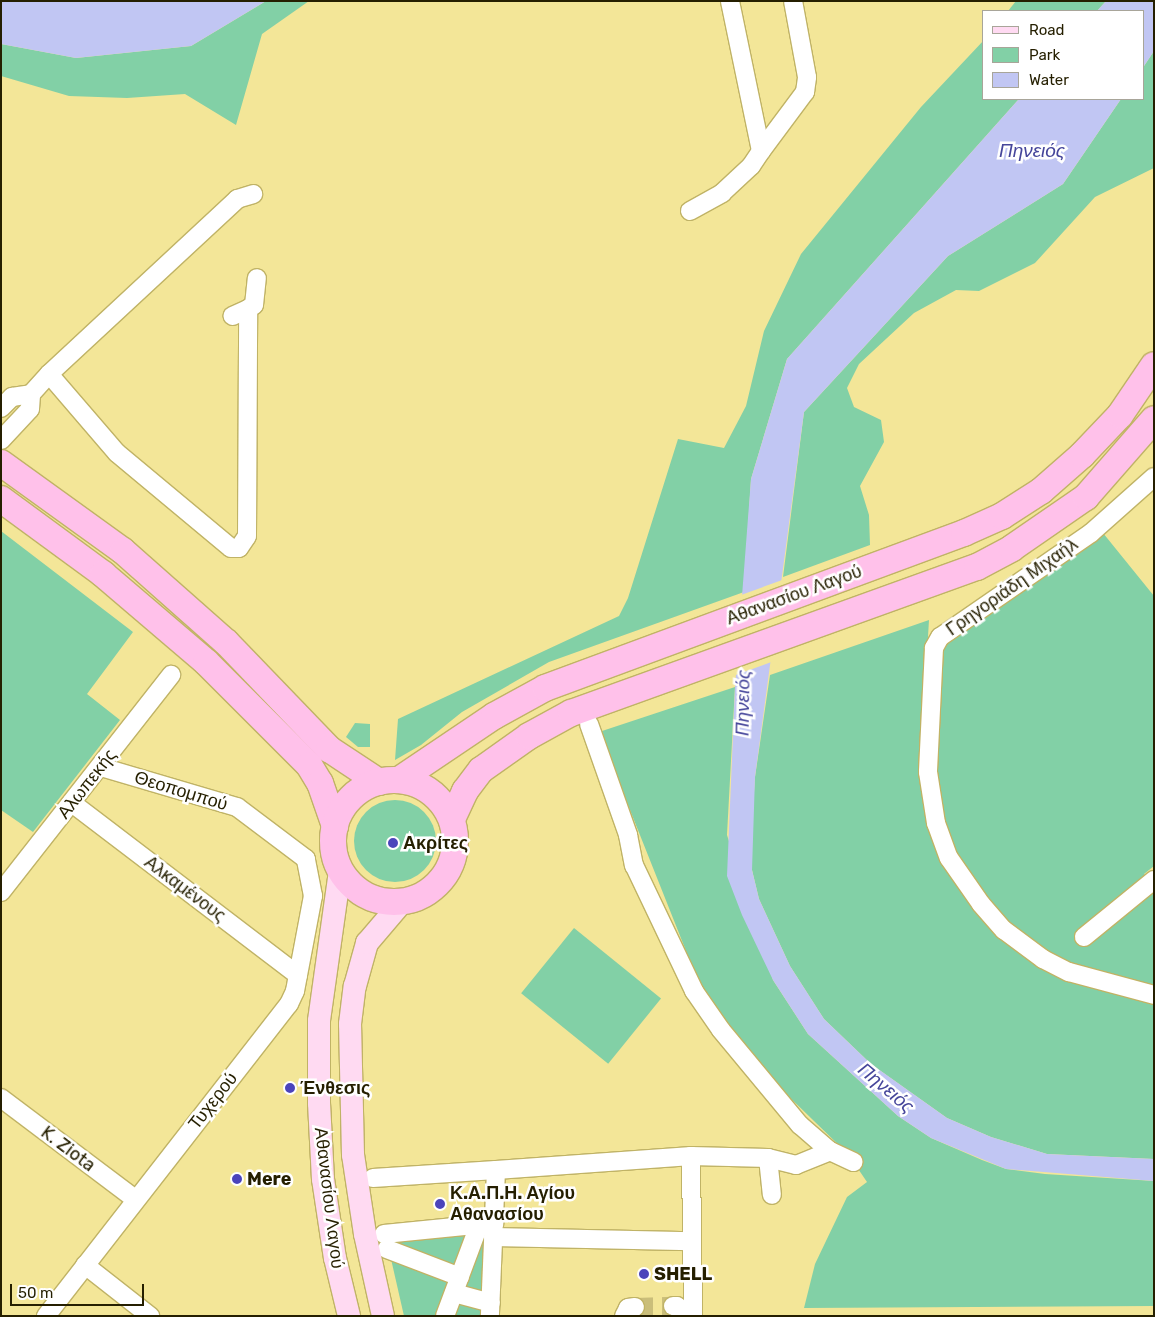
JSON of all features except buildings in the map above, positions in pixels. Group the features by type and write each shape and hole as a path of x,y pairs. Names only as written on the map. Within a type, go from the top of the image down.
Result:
{"highway":[{"name":"Αθανασίου Λαγού","path":"389,781 510,706 579,674 964,533 1002,516 1041,491 1082,455 1120,415 1154,365"},
{"name":"Αθανασίου Λαγού","path":"452,819 470,784 492,761 542,728 588,715 977,567 1046,526 1086,497 1154,419"},
{"path":"1,462 123,551 226,642 328,749 389,781 429,790 452,819 456,847 447,873 427,894 402,902 389,902 365,895 340,870 333,848 335,826 324,792 309,765 206,662 103,574 1,499"},
{"path":"335,826 350,799 389,781"}],"main road":[{"name":"Αθανασίου Λαγού","path":"340,870 319,1022 319,1103 323,1179 335,1258 349,1316"},
{"name":"Αθανασίου Λαγού","path":"383,1316 366,1241 354,1162 350,1024 355,986 367,943 402,902"}],"street":[{"path":"730,1 761,151"},
{"path":"690,211 722,193 751,166 793,112 805,92 807,78 793,1"},
{"path":"1,408 12,397 31,394 50,374 238,199 253,194"},
{"path":"50,374 117,452 231,548 239,548 247,536 240,313 254,305 256,278"},
{"path":"1,440 30,409 31,394"},
{"name":"Γρηγοριάδη Μιχαήλ","path":"1154,477 1091,532 940,637 934,648 928,772 936,823 949,858 981,904 1004,930 1043,959 1069,972 1154,995"},
{"name":"Αλωπεκής","path":"1,892 171,676"},
{"path":"588,715 628,835 634,865 694,991 772,1093 830,1151 854,1162"},
{"name":"Θεοπομπού","path":"101,767 237,808 306,859"},
{"name":"Αλκαμένους","path":"72,803 298,975"},
{"name":"Τυχερού","path":"46,1316 135,1199 289,1004 298,975 313,896 306,859"},
{"path":"1084,937 1154,880"},
{"name":"K. Ziota","path":"1,1098 135,1199"},
{"path":"373,1178 691,1156 768,1158 796,1165 830,1151"},
{"path":"691,1156 693,1316"},
{"path":"768,1158 772,1195"},
{"path":"490,1309 489,1229 496,1170"},
{"path":"490,1309 457,1285 385,1242 489,1229 692,1241"},
{"path":"445,1316 457,1285 489,1229"},
{"path":"85,1265 150,1316"}],"green space":[{"path":"266,1 309,1 262,34 236,125 185,94 127,98 69,96 1,76 1,44 76,58 191,46"},
{"path":"1016,1 1106,1 1098,10 1009,10"},
{"path":"982,42 982,100 1018,100 787,359 751,479 744,592 549,662 462,712 421,745 395,760 398,719 619,616 628,598 678,439 724,448 746,406 764,331 801,254 921,107"},
{"path":"1154,51 1154,168 1095,197 1035,263 979,291 956,290 914,313 859,364 847,388 854,407 881,420 884,442 860,486 869,515 870,545 783,577 804,412 948,256 1063,184 1120,100 1145,100 1145,64"},
{"path":"1,531 133,632 87,694 120,720 33,832 1,810"},
{"path":"1103,533 1154,596 1154,866 1144,874 1154,886 1154,989 1084,970 1049,954 1010,924 987,900 961,863 945,830 937,789 934,723 939,656 945,641"},
{"path":"929,620 925,686 935,841 996,931 1154,1000 1154,1159 1047,1154 991,1137 947,1118 871,1064 824,1019 790,966 759,899 752,870 751,838 755,777 770,675"},
{"path":"735,687 727,835 773,980 808,1034 898,1116 931,1138 982,1160 1006,1169 1045,1174 1154,1181 1154,1306 804,1308 815,1264 847,1197 867,1182 848,1154 780,1088 724,1022 700,986 599,732"},
{"path":"355,723 370,724 370,747 358,747 346,737"},
{"path":"395,800 411,803 424,812 433,825 436,841 433,857 424,870 411,879 395,882 379,879 366,870 357,857 354,841 357,825 366,812 379,803"},
{"path":"574,928 661,998 608,1064 521,993"},
{"path":"486,1227 485,1316 404,1316 386,1237"}],"water":[{"path":"1,1 266,1 191,46 76,58 1,44"},
{"path":"1106,1 1154,1 1154,51 1145,64 1145,10 1098,10"},
{"name":"Πηνειός","path":"1018,100 1120,100 1063,184 948,256 804,412 755,777 752,870 759,899 790,966 824,1019 871,1064 947,1118 991,1137 1047,1154 1154,1159 1154,1181 1006,1169 931,1138 898,1116 808,1034 773,980 742,915 727,876 735,687 751,479 787,359"}],"pier":[{"path":"785,579 774,661 733,676 741,595"}],"tunnel":[{"path":"635,1307 673,1306"}],"place":[{"name":"Ακρίτες","path":"393,843"},
{"name":"Ένθεσις","path":"290,1088"},
{"name":"Mere","path":"237,1179"},
{"name":"Κ.Α.Π.Η. Αγίου Αθανασίου","path":"440,1204"},
{"name":"SHELL","path":"644,1274"}]}
